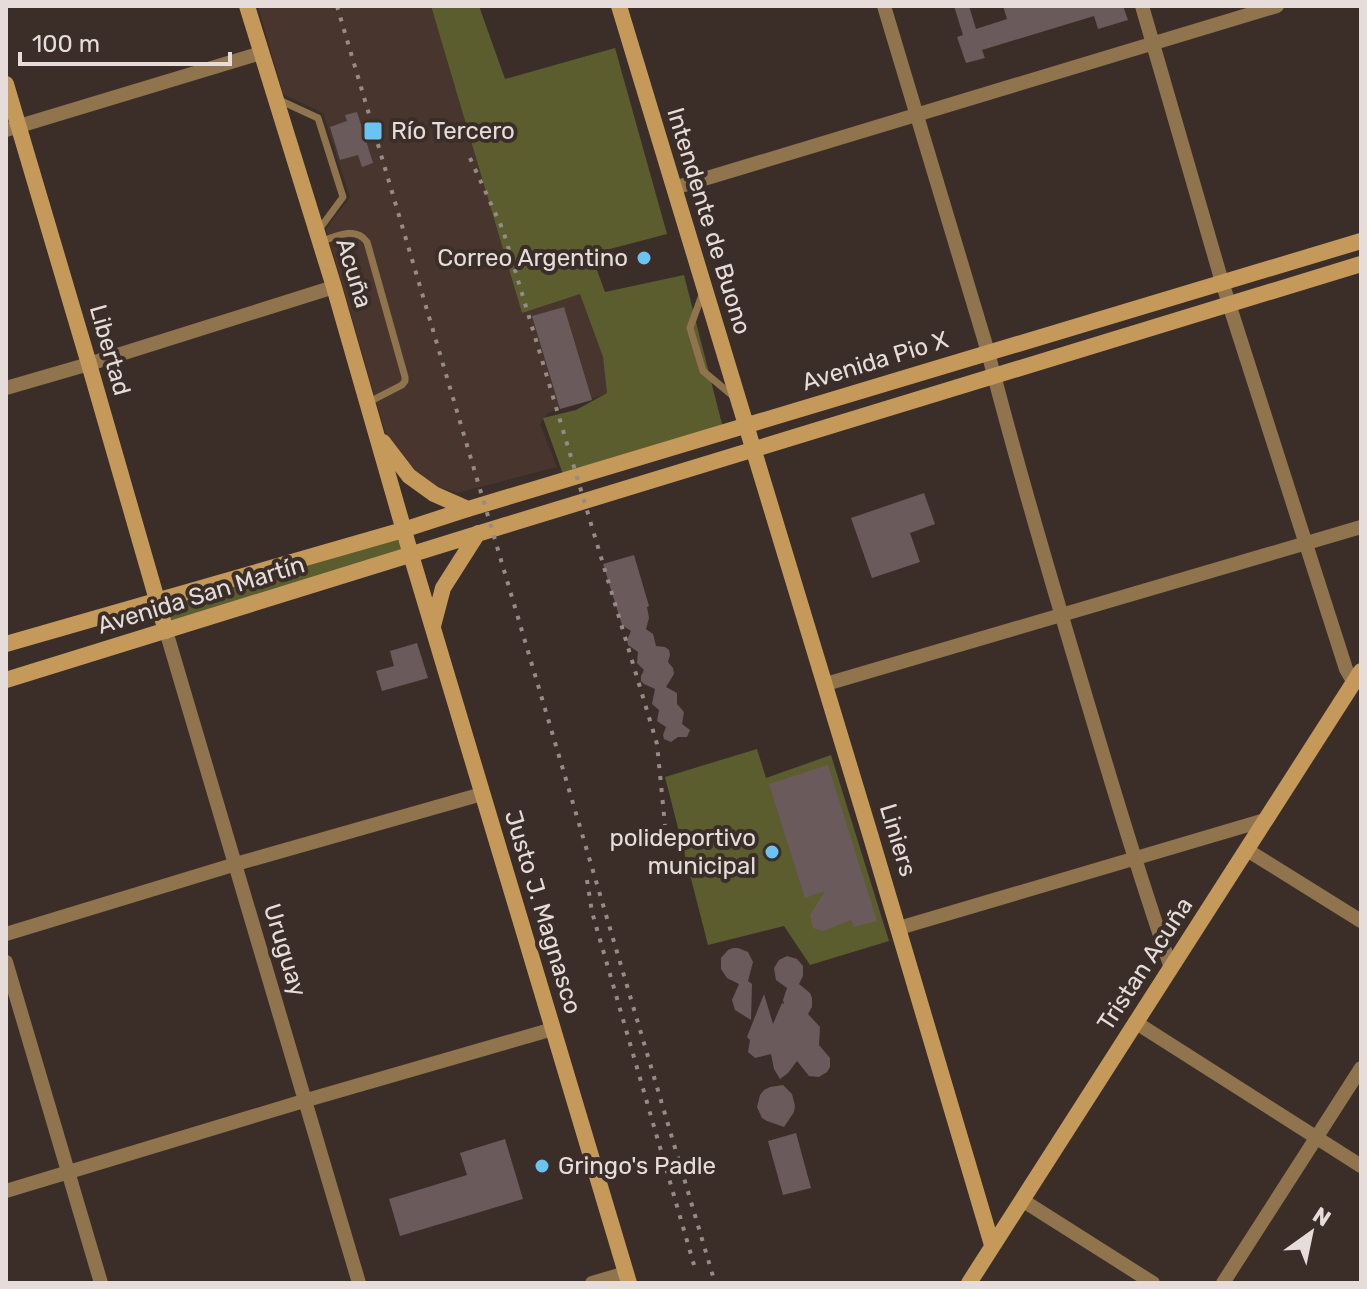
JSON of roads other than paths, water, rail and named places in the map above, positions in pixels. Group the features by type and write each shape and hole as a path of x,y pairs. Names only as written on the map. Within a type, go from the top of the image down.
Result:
{"main road":[{"name":"Acuña","path":"247,6 334,287 411,555"},
{"name":"Intendente de Buono","path":"619,6 753,449"},
{"name":"Libertad","path":"6,84 13,128 89,364 166,631"},
{"name":"Avenida Pio X","path":"403,530 1361,241"},
{"name":"Avenida Pio X","path":"411,555 1361,264"},
{"path":"376,433 409,476 434,494 468,509"},
{"name":"Liniers","path":"753,449 992,1245"},
{"name":"Avenida San Martín","path":"6,644 403,530"},
{"path":"433,628 443,588 478,533"},
{"name":"Avenida San Martín","path":"6,680 411,555"},
{"name":"Justo J. Magnasco","path":"411,555 628,1278"},
{"name":"Tristan Acuña","path":"969,1283 1359,675"}],"street":[{"path":"884,6 988,352 1061,615 1134,860 1171,968"},
{"path":"1142,6 1222,282 1346,669 1359,675"},
{"path":"674,188 1277,6"},
{"path":"13,128 261,53"},
{"path":"6,388 334,287"},
{"path":"826,684 1361,527"},
{"name":"Uruguay","path":"166,631 359,1283"},
{"path":"6,934 482,794"},
{"path":"899,928 1265,820"},
{"path":"1247,850 1361,921"},
{"path":"6,962 101,1283"},
{"path":"1135,1022 1361,1166"},
{"path":"6,1191 553,1029"},
{"path":"1223,1283 1361,1068"},
{"path":"1022,1200 1153,1283"},
{"path":"592,1283 628,1278"}],"lane":[{"path":"276,99 318,118 339,183 343,197 318,237"},
{"path":"318,237 354,233 364,237 367,242 405,377 402,385 367,403"},
{"path":"705,289 690,328 703,371 738,400"}],"railway":[{"path":"337,6 715,1283"},
{"path":"470,158 503,230 657,744 665,825"},
{"path":"587,880 592,912 694,1265"}],"place":[{"name":"Río Tercero","path":"373,131"},
{"name":"Correo Argentino","path":"644,258"},
{"name":"polideportivo municipal","path":"772,852"},
{"name":"Gringo's Padle","path":"542,1166"}]}
